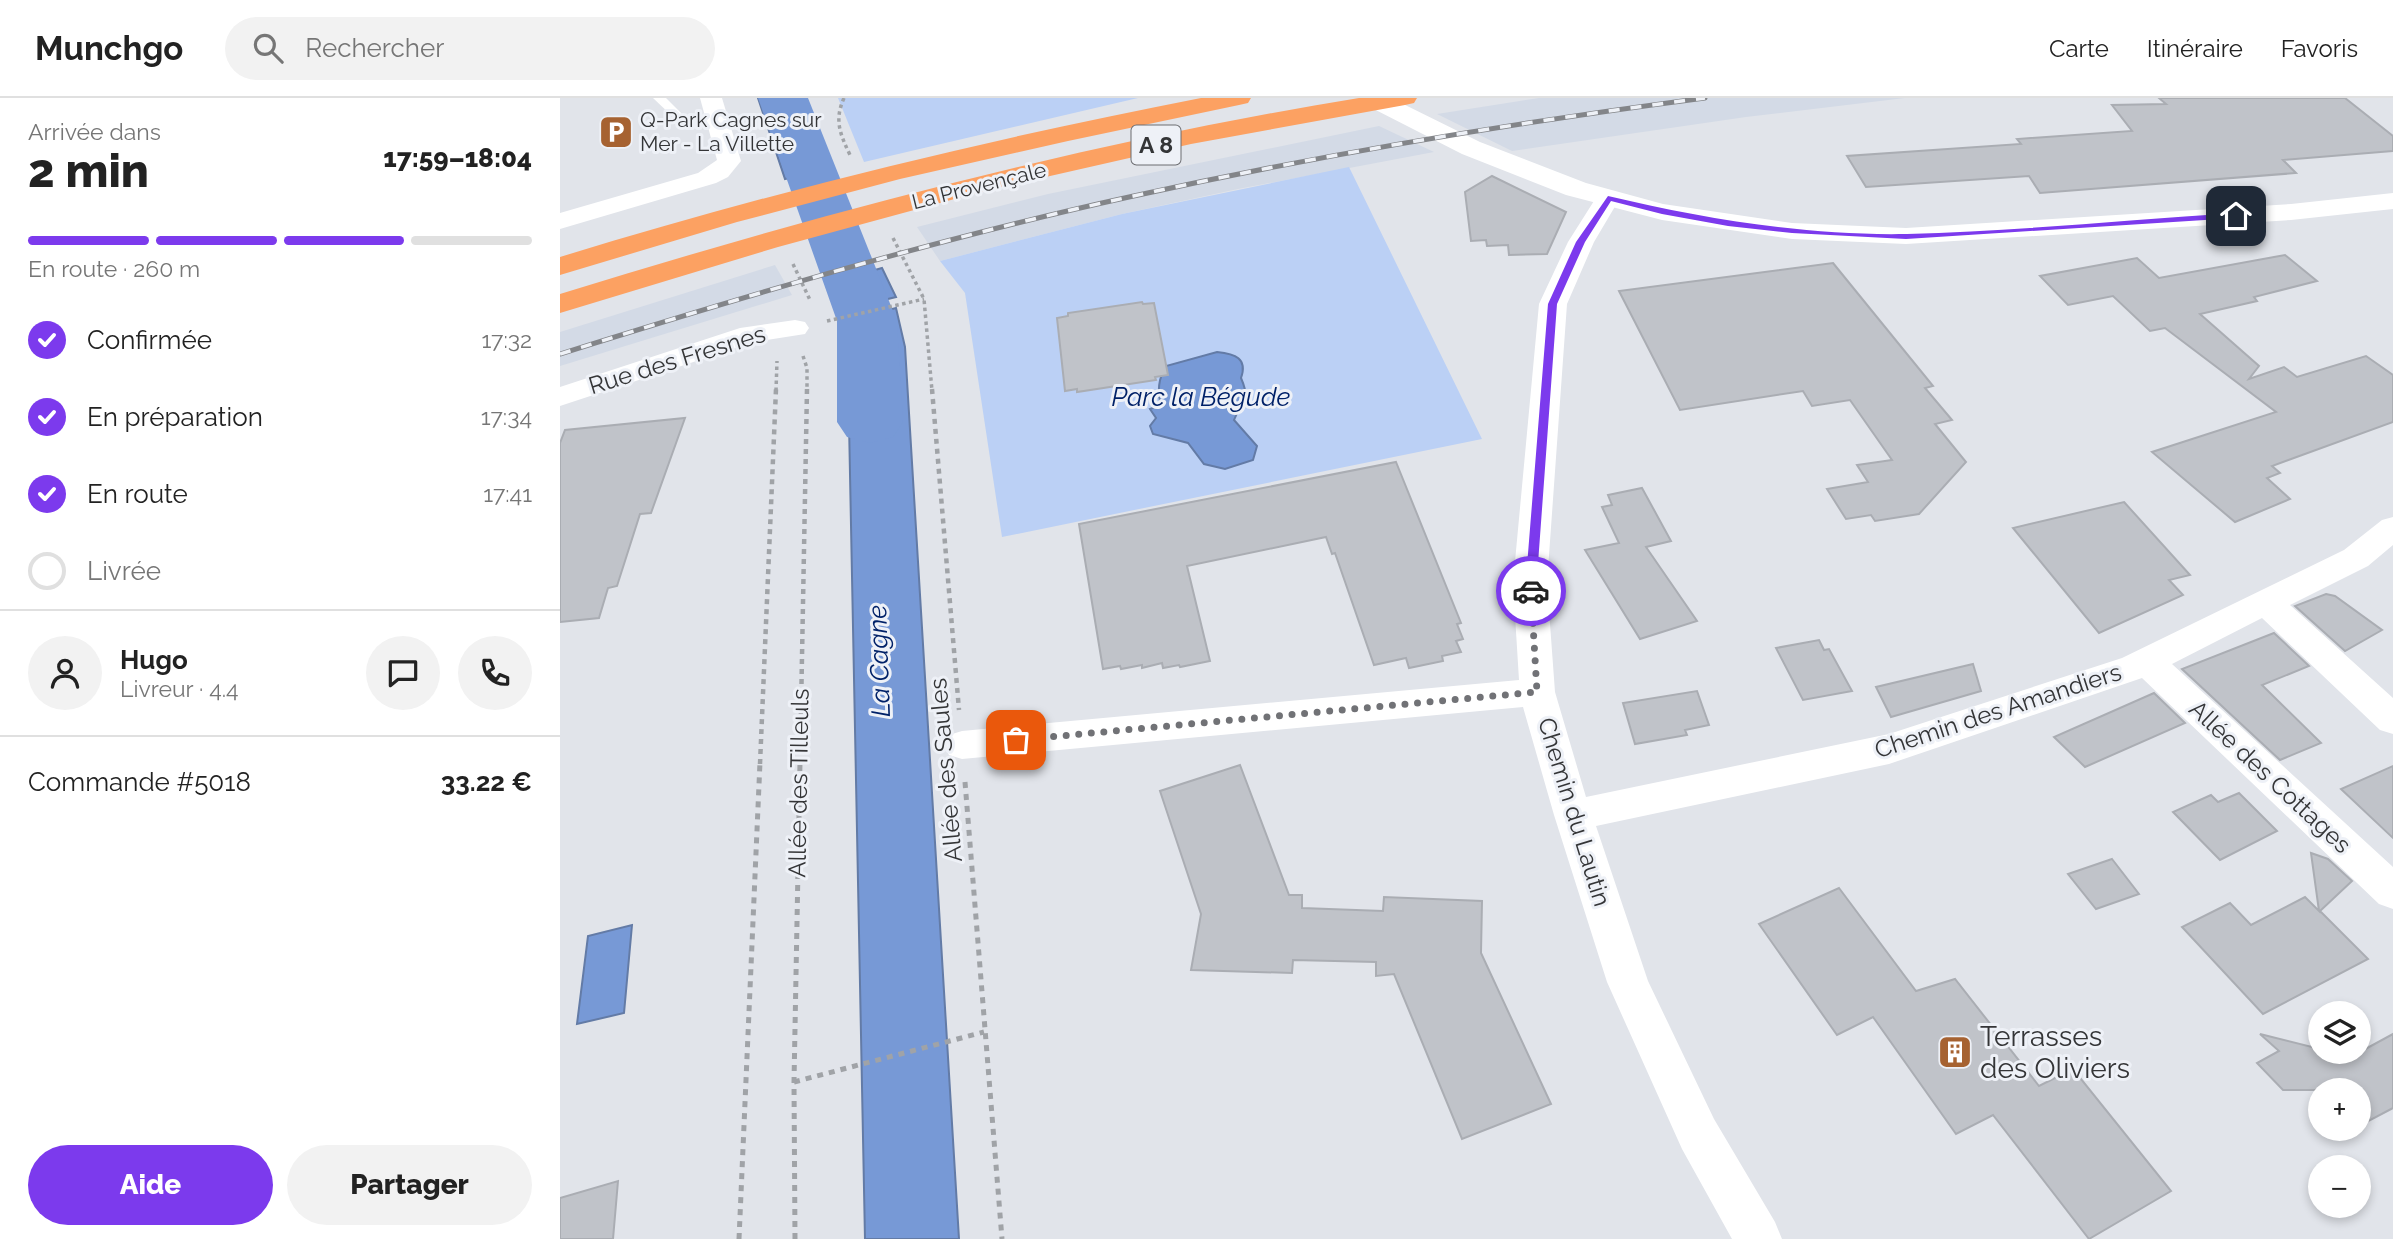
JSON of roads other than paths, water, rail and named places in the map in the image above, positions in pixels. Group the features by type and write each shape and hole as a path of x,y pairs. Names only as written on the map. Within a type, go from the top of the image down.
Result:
{"highway":[{"name":"La Provençale","path":"560,264 753,209 887,175 1020,143 1239,98"},
{"name":"La Provençale","path":"560,304 909,203 1161,144 1405,98"}],"main road":[{"path":"1371,98 1471,148 1538,176 1662,212 1792,231 1906,236 2291,212 2393,201"}],"street":[{"path":"560,221 719,172 729,161 711,98"},
{"name":"Chemin du Lautin","path":"1608,198 1581,242 1553,304 1530,583 1537,692 1573,815 1628,982 1698,1134 1758,1239"},
{"name":"Rue des Fresnes","path":"560,397 750,334 795,328"},
{"name":"Chemin des Amandiers","path":"1573,815 1889,749 2147,661 2356,558 2393,528"},
{"path":"2266,602 2393,720"},
{"name":"Allée des Cottages","path":"2147,661 2393,892"},
{"path":"962,745 1537,692"}],"lane":[{"path":"659,98 676,114"}],"water":[{"path":"758,98 802,98 827,169 785,179"},
{"path":"882,268 896,297 843,310 836,281"},
{"path":"896,308 905,347 959,1239 865,1239 847,321"},
{"name":"Parc la Bégude","path":"1217,352 1238,358 1243,366 1241,378 1245,396 1234,420 1257,446 1253,460 1225,469 1204,464 1188,443 1153,434 1150,426 1156,418 1150,409 1161,405 1159,385 1166,366"},
{"path":"632,925 624,1013 577,1024 588,936"}],"waterway":[{"name":"La Cagne","path":"783,98 867,321 870,422"}],"railway":[{"path":"560,354 843,269 1057,213 1272,167 1416,141 1705,98"}],"place":[{"name":"Q-Park Cagnes sur Mer - La Villette","path":"616,132"},
{"name":"Terrasses des Oliviers","path":"1955,1052"}]}
